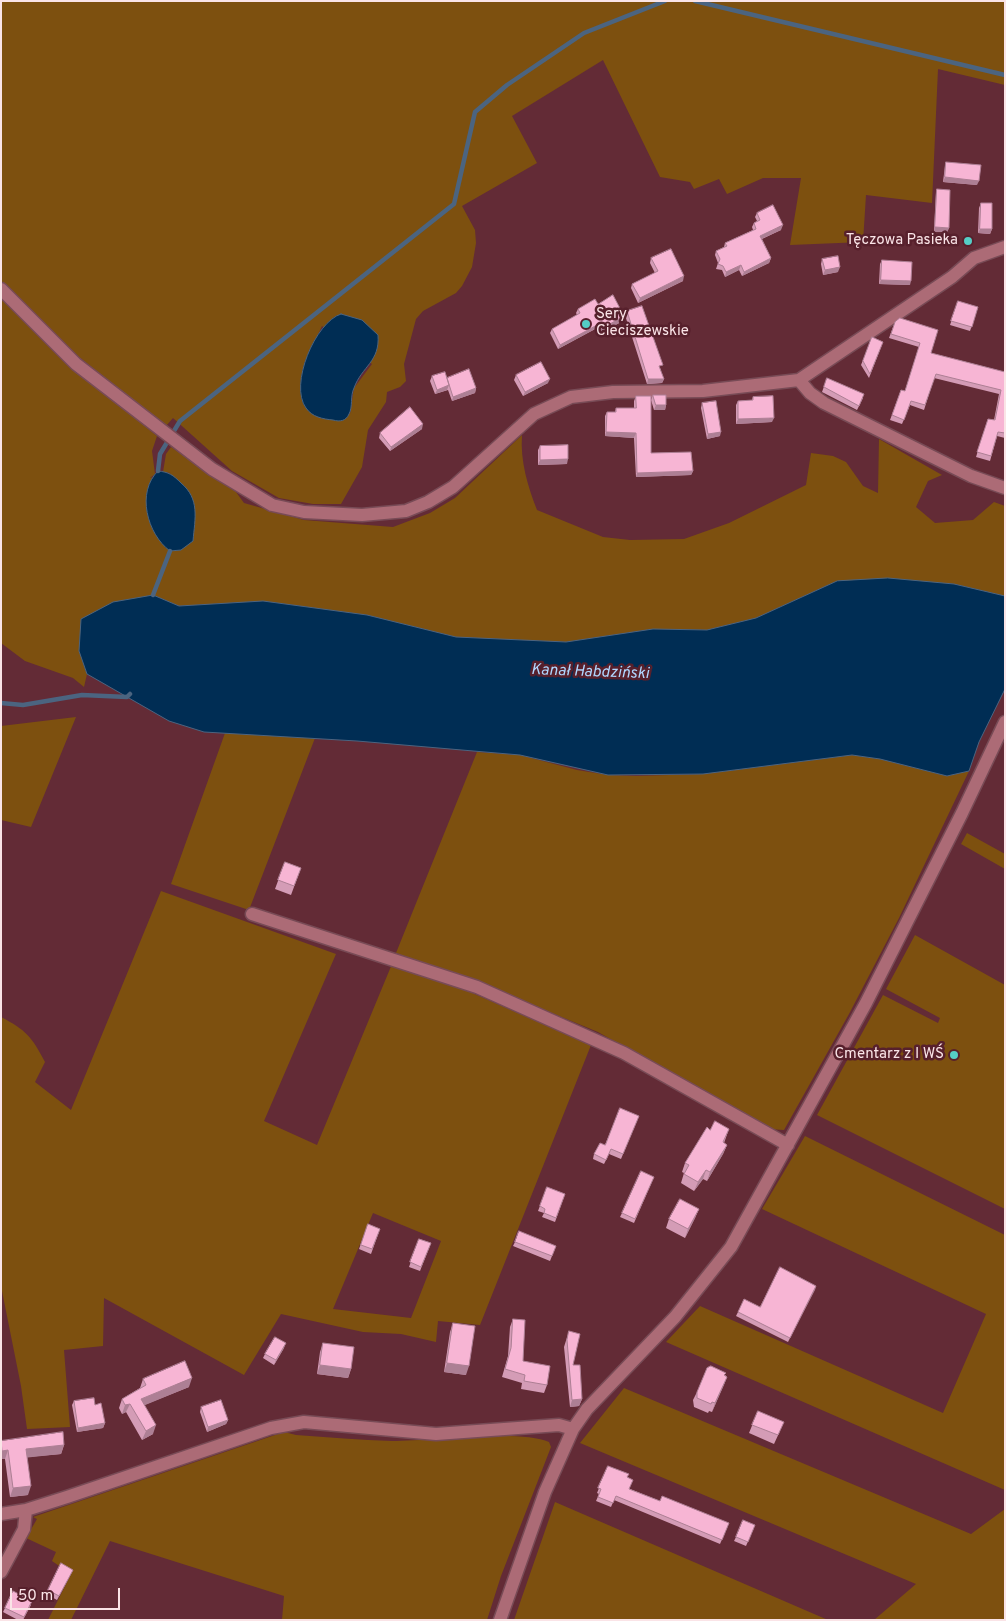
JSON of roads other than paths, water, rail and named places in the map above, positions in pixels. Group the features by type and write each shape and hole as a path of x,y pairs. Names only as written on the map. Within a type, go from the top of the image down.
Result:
{"street":[{"path":"1,289 76,364 212,469 272,505 330,514 362,515 406,511 453,486 534,414 570,397 613,392 668,393 703,391 800,380 952,277 974,258 1005,247"},
{"path":"800,380 810,393 824,404 971,476 1005,488"},
{"path":"500,1620 545,1492 573,1430 587,1410 675,1318 731,1247 866,1003 1005,722"},
{"path":"252,914 477,986 624,1053 788,1145"},
{"path":"1,1514 26,1510 271,1428 304,1422 436,1434 559,1425 573,1430"},
{"path":"1,1572 24,1529 26,1510"}],"water":[{"path":"341,314 362,320 378,335 378,344 373,358 361,374 354,388 348,416 344,420 338,421 311,414 302,398 301,385 307,355 314,341 331,319"},
{"path":"158,471 168,473 176,478 187,489 194,502 193,541 181,550 170,551 162,544 150,524 146,501 147,490 151,480"},
{"name":"Kanał Habdziński","path":"888,578 954,584 1005,596 1005,689 979,742 969,771 947,776 880,759 852,755 703,774 608,775 520,755 357,741 204,732 169,721 87,674 79,651 81,619 113,602 153,595 179,606 263,601 367,615 456,637 566,642 653,629 707,630 756,618 837,581"}],"waterway":[{"path":"158,471 160,454 180,421 454,204 475,112 507,85 584,33 665,1"},
{"path":"695,1 1005,75"},
{"path":"153,595 170,551"},
{"path":"1,703 23,705 82,695 127,697 130,694"}],"place":[{"name":"Tęczowa Pasieka","path":"968,241"},
{"name":"Sery Cieciszewskie","path":"586,324"},
{"name":"Cmentarz z I WŚ","path":"954,1055"}]}
